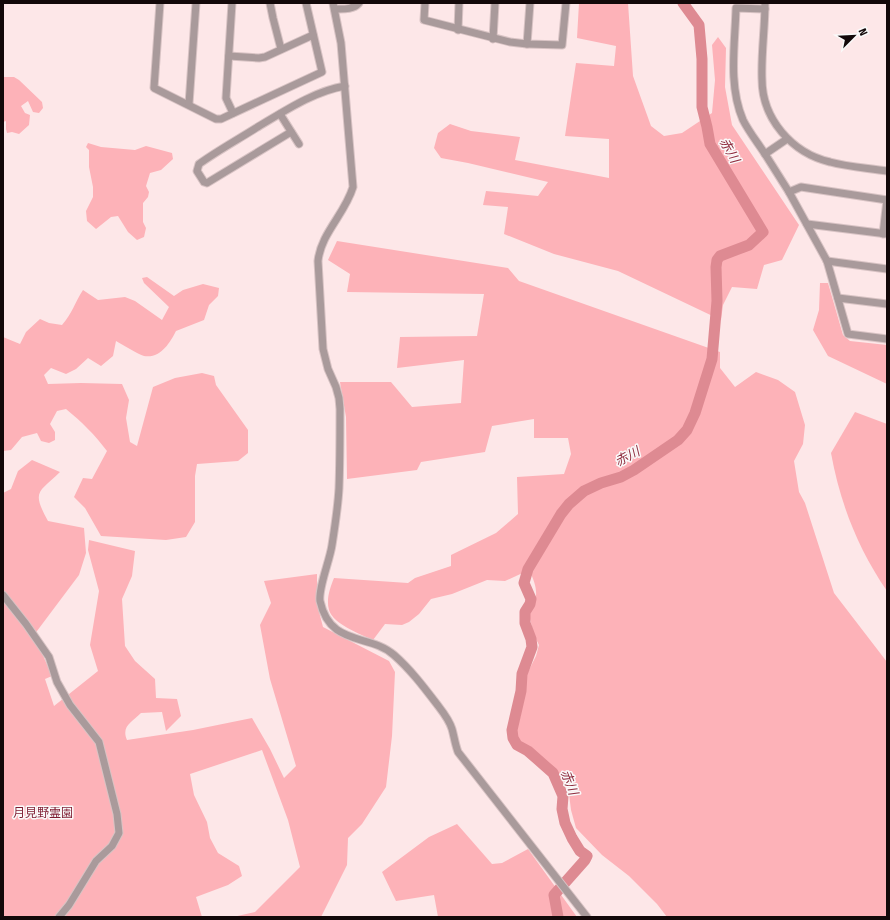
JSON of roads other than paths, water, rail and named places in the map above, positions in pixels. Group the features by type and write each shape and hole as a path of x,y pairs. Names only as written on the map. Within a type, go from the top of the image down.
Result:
{"street":[{"path":"160,3 154,88 189,104 216,119 221,119 322,72 306,3"},
{"path":"189,104 196,3"},
{"path":"232,3 226,98 233,113"},
{"path":"270,3 281,49"},
{"path":"359,3 356,6 346,9 334,6 341,43 353,187 349,198 325,236 319,252 318,261 323,349 328,369 336,387 340,409 339,488 332,547 320,591 320,600 333,627 341,633 385,648 394,655 422,684 447,717 458,752 588,917"},
{"path":"425,3 424,20 493,38 527,44 562,45 566,3"},
{"path":"458,30 460,3"},
{"path":"493,38 495,3"},
{"path":"527,44 530,3"},
{"path":"887,171 829,162 805,152 787,139 776,125 768,111 764,97 762,80 765,6 736,8 733,79 736,100 744,121 789,192 827,261 848,334 887,339"},
{"path":"229,56 265,57 313,36"},
{"path":"291,132 207,183 204,182 197,171 199,164 280,114 320,93 345,86"},
{"path":"280,114 298,144"},
{"path":"765,154 787,139"},
{"path":"789,192 801,187 887,200 885,234 806,224"},
{"path":"827,261 887,269"},
{"path":"838,298 887,304"},
{"path":"3,595 49,657 57,682 70,705 99,742 117,814 119,833 112,846 96,861 69,905 59,917"}],"waterway":[{"name":"赤川","path":"558,917 554,895 587,856 580,851 565,823 562,809 563,796 553,773 528,751 517,745 513,738 512,730 521,691 522,674 532,647 531,639 525,623 525,612 531,599 524,583 528,569 561,514 569,504 584,491 601,483 621,477 634,470 678,440 687,430 695,413 712,359 717,301 717,260 720,256 749,245 763,232 710,144 702,107 702,59 699,25 683,3"}],"park label":[{"name":"月見野霊園","path":"43,813"}]}
